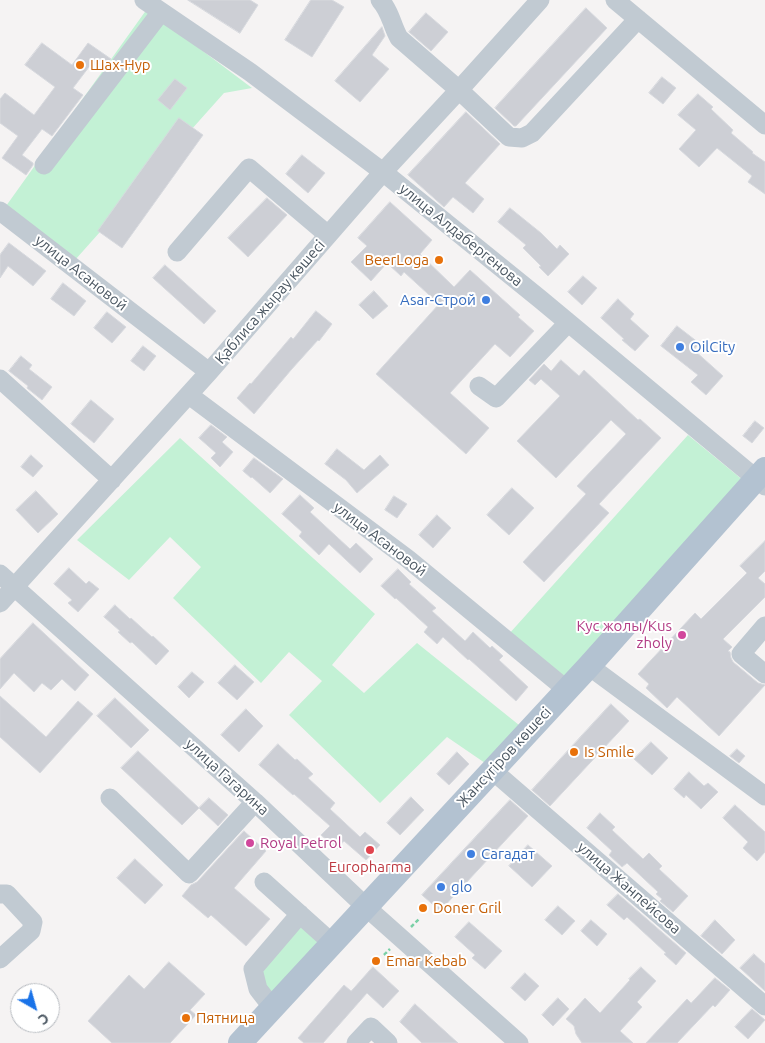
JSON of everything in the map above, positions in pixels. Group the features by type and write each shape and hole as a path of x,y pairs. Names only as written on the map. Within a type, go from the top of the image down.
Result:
{"main road":[{"name":"Жансүгіров көшесі","path":"240,1043 762,478"}],"street":[{"name":"улица Алдабергенова","path":"144,0 250,72 384,172 568,323 762,478"},
{"path":"380,0 391,16 398,38 459,90 509,137 522,138 532,133 638,20"},
{"name":"Қаблиса жырау көшесі","path":"0,604 189,395 384,172 540,0"},
{"path":"615,0 765,125"},
{"path":"44,165 161,12"},
{"path":"177,252 249,168 328,235"},
{"name":"улица Асановой","path":"0,212 209,372"},
{"path":"479,386 496,398 568,323"},
{"path":"0,379 112,480"},
{"name":"улица Асановой","path":"189,395 408,559 567,690"},
{"name":"улица Гагарина","path":"0,574 255,802 511,1040"},
{"path":"765,626 741,654 765,674"},
{"path":"589,666 765,796"},
{"name":"улица Жанпейсова","path":"492,770 765,1006"},
{"path":"110,798 188,874 255,802"},
{"path":"264,882 332,943"},
{"path":"0,894 7,894 33,922 31,931 0,959"},
{"path":"272,1007 258,990 253,969 300,914"},
{"path":"356,1043 371,1027 388,1043"}],"green space":[{"path":"147,9 252,88 224,93 75,260 6,206"},
{"path":"688,435 744,481 566,680 508,635"},
{"path":"180,438 375,614 332,665 364,693 417,643 519,725 485,763 447,737 380,803 289,715 322,681 289,652 261,683 173,598 201,567 170,537 129,580 77,540"},
{"path":"301,922 325,943 271,1000 260,969"}],"building":[{"path":"188,0 250,0 258,5 240,33"},
{"path":"311,0 332,0 344,7 312,57 285,40"},
{"path":"586,8 607,28 514,126 495,108"},
{"path":"426,13 448,32 431,51 409,32"},
{"path":"382,27 385,36 372,55 389,69 360,102 335,81"},
{"path":"42,43 72,65 88,43 111,59 102,70 92,63 73,88 83,95 52,136 42,129 22,155 33,163 26,175 2,158 18,136 0,123 0,99 5,93 34,115 55,87 25,65"},
{"path":"662,77 676,88 663,104 649,93"},
{"path":"175,79 187,88 170,110 158,100"},
{"path":"698,94 713,107 711,109 733,130 731,133 752,153 765,162 765,194 748,182 752,176 717,148 699,167 679,149 696,130 678,115"},
{"path":"466,112 500,144 465,183 484,199 473,213 453,197 444,207 408,175"},
{"path":"179,118 203,135 122,248 98,231"},
{"path":"302,155 325,173 308,193 286,174"},
{"path":"267,198 287,215 248,257 228,238"},
{"path":"390,202 432,240 420,254 454,287 470,270 520,315 518,317 534,331 510,357 495,344 450,393 489,428 466,454 376,374 439,304 404,272 401,276 387,263 371,281 351,262 367,246 358,238"},
{"path":"510,208 541,233 557,249 560,245 569,254 548,276 523,248 526,245 498,222"},
{"path":"9,243 46,271 33,286 8,266 0,278 0,255"},
{"path":"165,265 216,311 204,324 153,278"},
{"path":"583,276 597,288 582,305 568,292"},
{"path":"63,283 86,301 74,316 51,299"},
{"path":"374,291 388,306 373,319 359,305"},
{"path":"618,299 634,314 630,319 649,336 635,351 601,318"},
{"path":"316,311 332,324 254,414 237,398 291,337 293,339"},
{"path":"107,312 126,327 112,343 94,328"},
{"path":"677,326 699,343 694,350 723,376 706,395 691,382 698,375 661,346"},
{"path":"143,346 156,356 144,371 131,361"},
{"path":"21,356 32,365 29,369 52,387 42,400 9,371"},
{"path":"561,360 579,376 584,370 638,420 640,419 661,438 599,504 609,513 544,582 523,562 586,494 577,486 626,434 611,420 556,478 517,441 560,396 541,379 535,385 529,380 544,364 551,371"},
{"path":"91,400 114,419 94,443 71,424"},
{"path":"755,421 764,428 752,443 743,436"},
{"path":"211,425 227,437 222,442 233,452 220,467 211,458 216,453 199,438"},
{"path":"337,449 364,470 380,455 389,465 357,493 346,480 325,464"},
{"path":"31,455 43,466 33,477 21,467"},
{"path":"254,458 283,479 270,493 243,471"},
{"path":"512,488 534,508 509,535 487,515"},
{"path":"36,491 58,514 38,533 16,510"},
{"path":"300,495 314,508 310,512 350,549 356,543 373,559 360,573 329,544 319,555 299,536 302,532 282,514"},
{"path":"394,496 407,504 397,518 385,510"},
{"path":"437,515 451,528 433,548 419,535"},
{"path":"765,541 765,571 758,578 765,584 765,597 723,639 732,647 728,651 733,662 758,683 765,685 719,736 677,697 667,708 646,688 649,684 638,674 695,613 701,619 747,573 740,566"},
{"path":"69,568 86,584 89,581 99,589 78,612 68,603 72,600 54,584"},
{"path":"398,569 411,582 409,584 436,608 432,611 465,641 473,632 490,648 492,646 503,656 499,660 528,687 516,701 443,637 437,644 424,632 428,627 381,586"},
{"path":"115,605 169,651 156,665 132,642 130,643 118,632 120,631 104,617"},
{"path":"33,623 89,675 75,691 62,679 51,690 42,683 34,692 14,673 0,689 0,659"},
{"path":"235,665 254,682 237,700 218,683"},
{"path":"192,672 204,682 189,698 178,687"},
{"path":"0,696 46,737 78,701 93,714 40,773 0,737"},
{"path":"115,698 149,730 131,748 97,716"},
{"path":"611,704 629,721 550,806 532,790"},
{"path":"246,709 263,726 239,752 221,735"},
{"path":"651,742 668,758 652,775 634,759"},
{"path":"278,744 313,774 308,778 335,803 330,809 360,837 365,832 380,845 366,860 344,841 337,849 321,835 330,826 259,765"},
{"path":"737,749 745,756 739,763 730,756"},
{"path":"138,751 199,808 182,825 121,768"},
{"path":"457,752 469,764 449,785 437,774"},
{"path":"689,772 704,786 708,783 718,792 701,809 686,795 684,798 674,789"},
{"path":"411,797 424,810 400,835 387,823"},
{"path":"209,798 228,815 218,826 199,808"},
{"path":"510,800 528,816 440,911 422,895"},
{"path":"735,805 765,832 765,852 757,861 743,848 748,842 723,818"},
{"path":"600,813 615,827 612,830 643,859 649,853 662,866 659,869 688,896 673,912 660,901 662,899 656,894 658,892 627,863 622,867 609,855 612,851 587,828"},
{"path":"244,831 266,851 234,888 270,919 246,946 211,915 208,918 182,896"},
{"path":"528,845 552,866 532,887 509,866"},
{"path":"135,859 163,885 145,904 117,878"},
{"path":"618,894 686,953 676,965 664,954 666,953 627,917 624,920 607,905"},
{"path":"558,906 575,921 562,935 545,920"},
{"path":"591,920 607,934 597,946 581,931"},
{"path":"715,920 735,940 722,954 701,936"},
{"path":"469,922 502,951 485,969 472,958 475,955 455,937"},
{"path":"754,954 765,964 765,991 740,968"},
{"path":"169,962 205,994 190,1010 196,1015 170,1043 112,1043 88,1021 129,975 144,989"},
{"path":"373,967 399,991 383,1008 367,993 323,1043 304,1043 298,1038 344,985 351,991"},
{"path":"641,967 656,981 637,1002 642,1007 620,1031 633,1043 582,1043 576,1034 574,1026 566,1019 585,998 600,1013"},
{"path":"525,973 539,986 525,1001 511,988"},
{"path":"715,978 730,990 677,1043 646,1043 687,999 691,1003"},
{"path":"558,998 569,1009 553,1026 542,1015"},
{"path":"415,1004 458,1043 422,1043 400,1022"},
{"path":"752,1009 765,1020 748,1039 735,1027"}],"place":[{"name":"Шах-Нур","path":"80,65"},
{"name":"BeerLoga","path":"439,260"},
{"name":"Asar-Строй","path":"486,300"},
{"name":"OilCity","path":"680,347"},
{"name":"Кус жолы/Kus zholy","path":"682,635"},
{"name":"Is Smile","path":"574,752"},
{"name":"Royal Petrol","path":"250,843"},
{"name":"Europharma","path":"370,850"},
{"name":"Сагадат","path":"471,854"},
{"name":"glo","path":"441,887"},
{"name":"Doner Gril","path":"423,908"},
{"name":"Emar Kebab","path":"376,961"},
{"name":"Пятница","path":"186,1018"}]}
